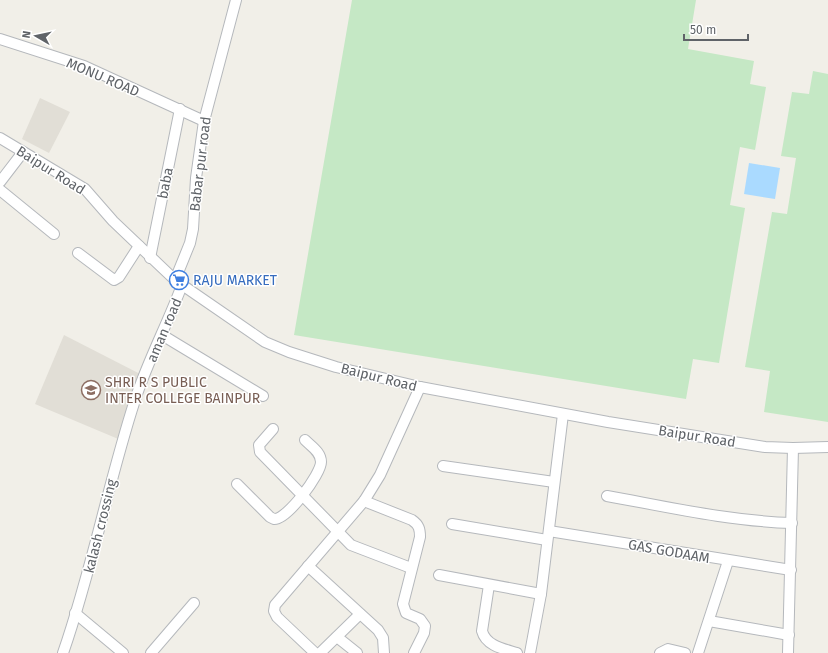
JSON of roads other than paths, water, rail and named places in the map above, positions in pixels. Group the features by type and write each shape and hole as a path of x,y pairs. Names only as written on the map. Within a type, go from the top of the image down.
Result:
{"street":[{"name":"Babar pur road","path":"179,282 193,229 196,178 204,120 236,0"},
{"name":"MONU ROAD","path":"0,39 84,66 204,120"},
{"name":"baba","path":"150,258 180,109"},
{"name":"Baipur Road","path":"0,138 85,189 113,221 150,258 179,282 265,342 289,352 336,367 420,387 563,414 765,447 828,447"},
{"path":"0,182 23,152"},
{"path":"0,190 54,234"},
{"path":"78,253 114,280 119,276 139,246"},
{"name":"aman road","path":"135,398 162,335 179,282"},
{"path":"162,335 262,396"},
{"path":"315,653 277,617 274,611 277,601 364,501 380,475 420,387"},
{"name":"kalash crossing","path":"63,653 86,583 111,481 135,398"},
{"path":"530,653 541,594 563,414"},
{"path":"273,429 261,441 259,449 337,531 351,545 411,568"},
{"path":"237,484 274,520 282,518 303,495 319,471 321,462 320,456 305,440"},
{"path":"788,653 793,448"},
{"path":"443,466 554,482"},
{"path":"607,496 713,515 767,522 792,523"},
{"path":"364,501 417,524 420,529 420,537 404,599 404,609 406,613 424,622 425,626 424,634 414,653"},
{"name":"GAS GODAAM","path":"452,524 548,535 790,570"},
{"path":"698,653 728,561"},
{"path":"308,566 378,630 383,638 384,653"},
{"path":"439,575 541,594"},
{"path":"489,585 482,631 484,636 492,644 517,653"},
{"path":"151,653 194,603"},
{"path":"76,613 123,653"},
{"path":"320,653 360,614"},
{"path":"709,621 789,635"},
{"path":"337,637 357,653"},
{"path":"660,653 668,649 685,653"}],"water":[{"path":"749,163 780,168 775,199 744,194"}],"place":[{"name":"RAJU MARKET","path":"179,280"},
{"name":"SHRI R S PUBLIC INTER COLLEGE BAINPUR","path":"91,390"}]}
